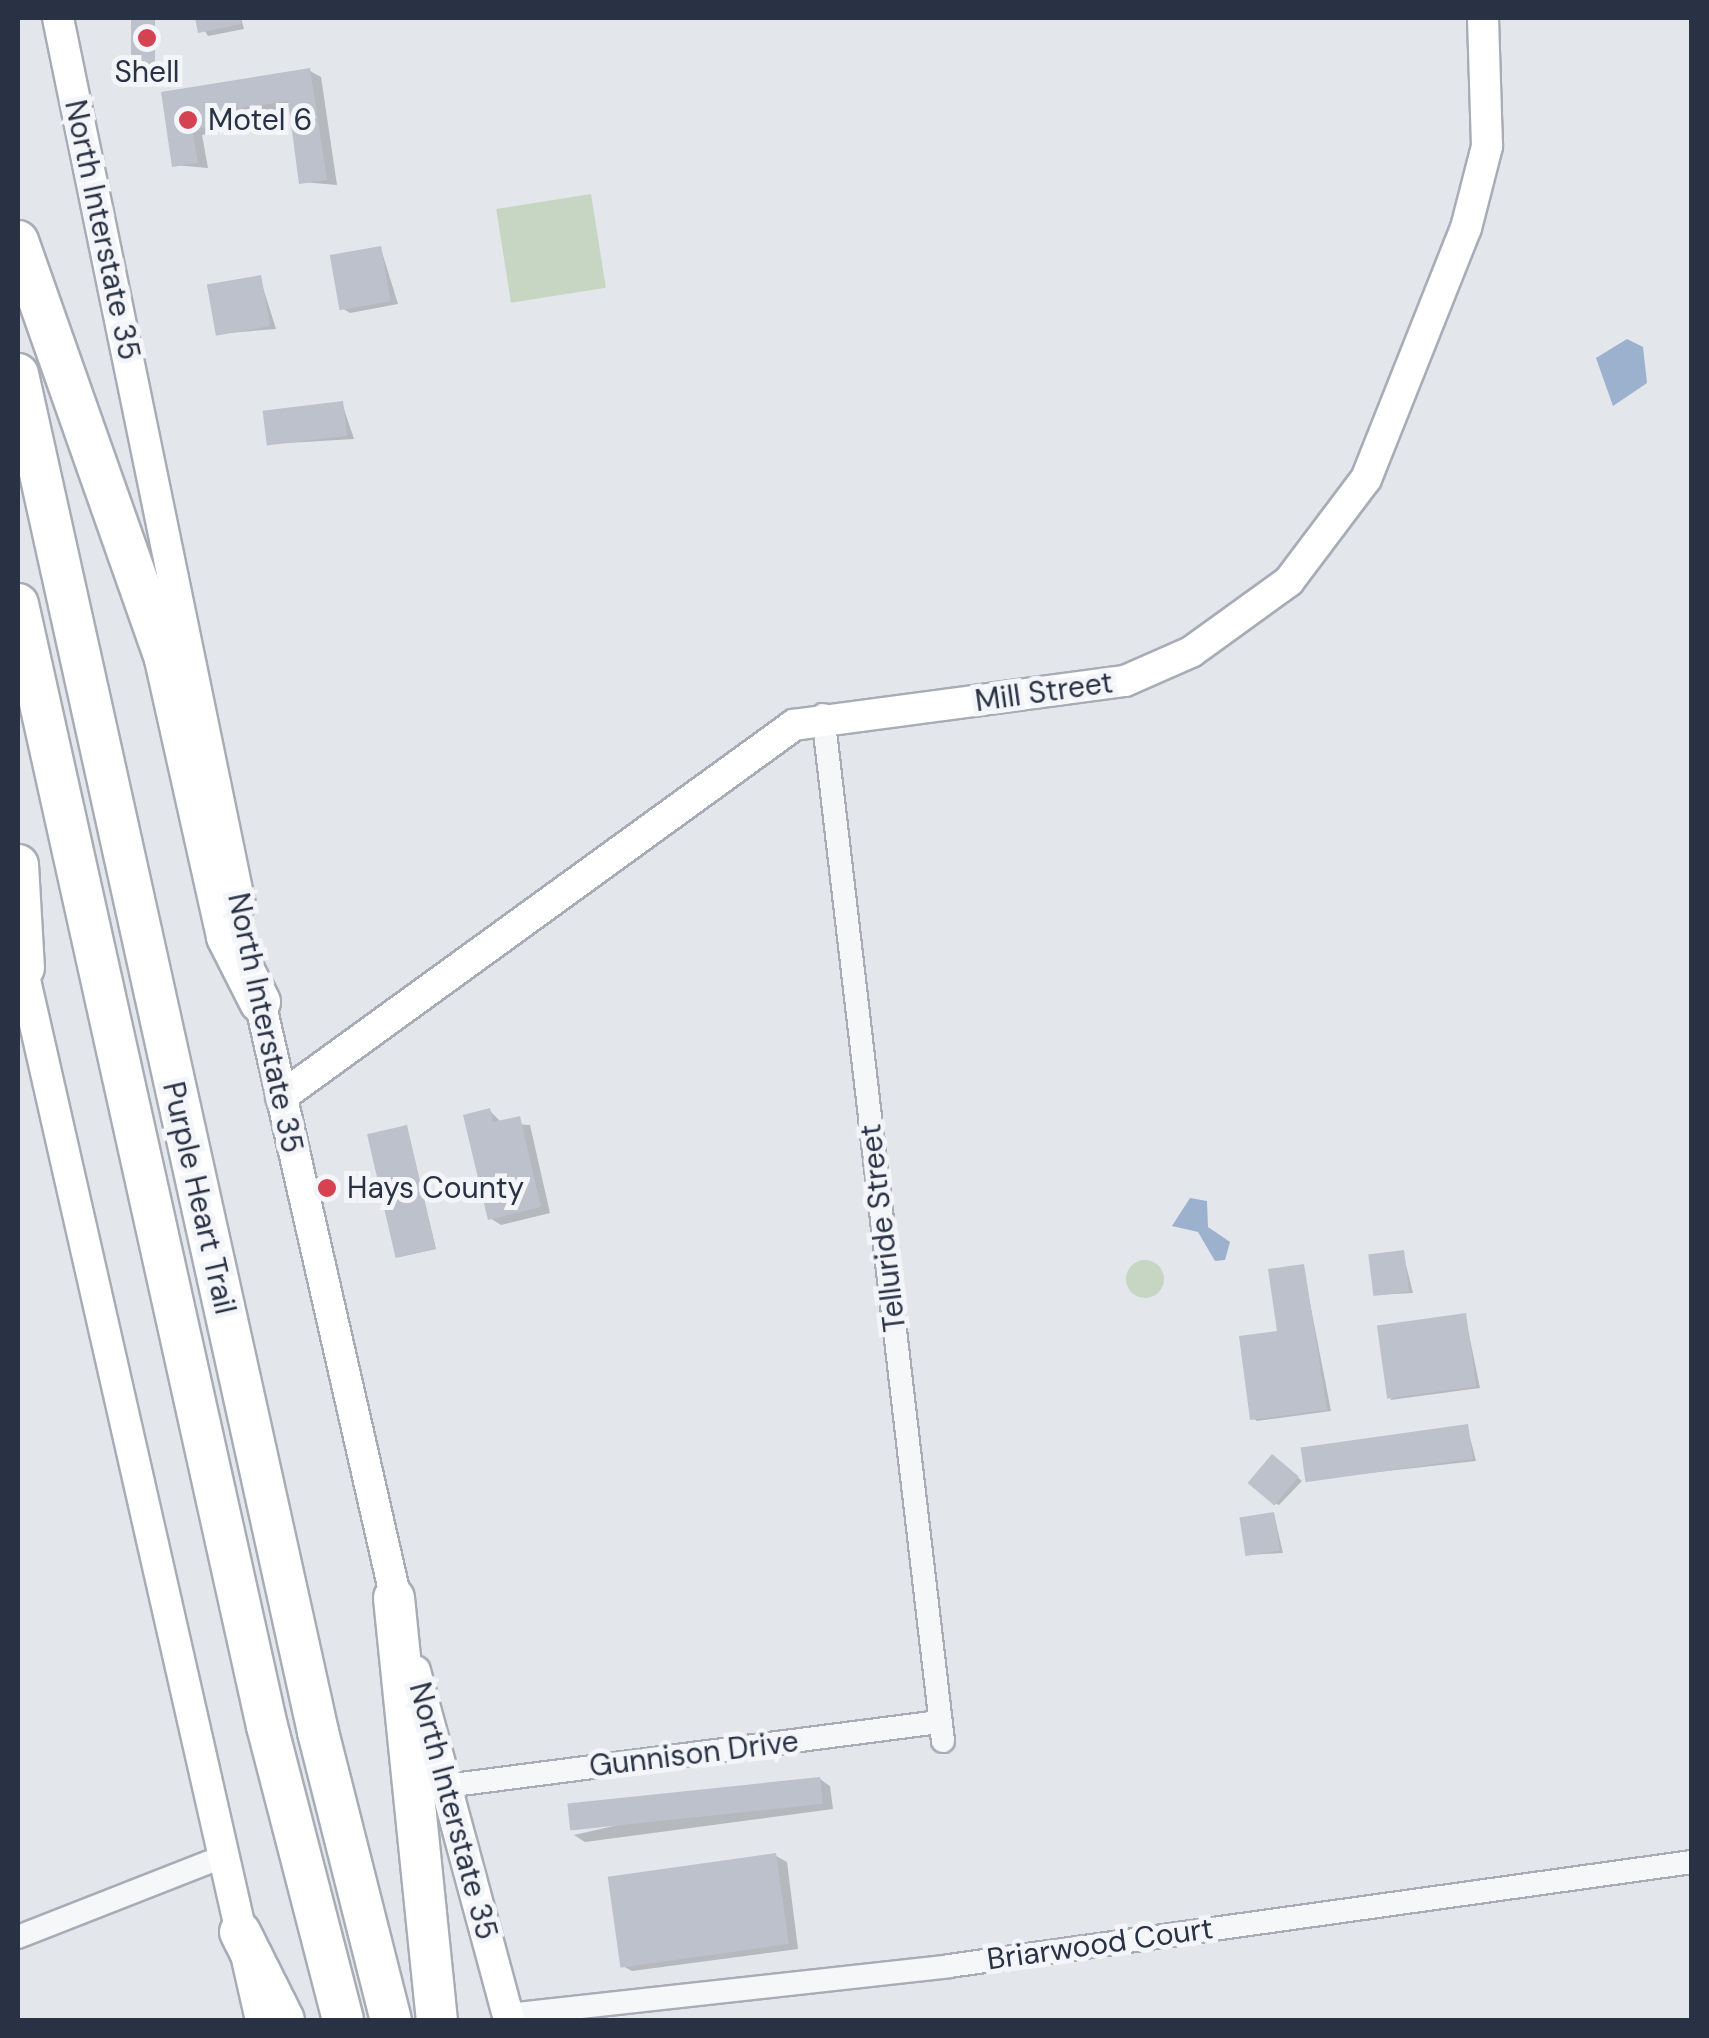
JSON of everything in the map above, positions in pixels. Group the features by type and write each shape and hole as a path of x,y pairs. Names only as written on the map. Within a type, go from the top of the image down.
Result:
{"highway":[{"path":"18,241 164,659 227,937 260,1002"},
{"name":"Purple Heart Trail","path":"18,374 314,1713 391,2020"},
{"name":"Purple Heart Trail","path":"18,604 262,1706 343,2020"},
{"path":"18,865 21,959"},
{"path":"394,1598 437,2020"},
{"path":"240,1932 284,2020"}],"main road":[{"name":"North Interstate 35","path":"58,18 281,1097 394,1598 508,2018"},
{"name":"Mill Street","path":"281,1097 764,744 823,716 1059,696 1125,680 1249,616 1320,549 1366,479 1466,228 1486,146 1483,18"},
{"path":"21,959 261,2020"}],"street":[{"name":"Telluride Street","path":"823,716 942,1731"},
{"name":"Gunnison Drive","path":"446,1786 942,1731"},
{"path":"18,1938 222,1857"},
{"name":"Briarwood Court","path":"508,2018 949,1966 1692,1862"}],"green space":[{"path":"591,194 606,288 511,303 496,209"},
{"path":"1145,1260 1159,1265 1164,1279 1159,1293 1145,1298 1131,1293 1126,1279 1131,1265"}],"water":[{"path":"1627,339 1643,347 1647,383 1613,406 1596,358"},
{"path":"1190,1198 1207,1201 1208,1227 1230,1242 1225,1260 1215,1261 1198,1232 1172,1226"}],"building":[{"name":"Shell","path":"131,18 155,18 155,65 131,65"},
{"path":"195,18 241,18 241,24 198,33"},
{"name":"Motel 6","path":"310,68 327,180 299,184 288,101 209,113 211,127 192,129 198,163 172,167 161,92"},
{"path":"381,246 391,301 340,310 330,255"},
{"path":"261,275 270,326 216,336 207,285"},
{"path":"343,401 347,436 267,446 263,411"},
{"path":"490,1108 493,1122 520,1116 541,1207 488,1220 463,1115"},
{"path":"407,1125 436,1249 396,1258 367,1134"},
{"path":"1404,1250 1409,1292 1373,1296 1368,1254"},
{"path":"1304,1264 1327,1410 1250,1420 1239,1336 1277,1331 1268,1269"},
{"path":"1466,1313 1476,1386 1387,1399 1377,1326"},
{"path":"1468,1424 1473,1459 1306,1482 1301,1448"},
{"path":"1272,1454 1299,1476 1274,1506 1248,1483"},
{"path":"1274,1512 1280,1551 1246,1556 1239,1517"},
{"path":"820,1777 823,1804 570,1830 567,1804"},
{"path":"776,1853 789,1944 620,1968 608,1877"}],"place":[{"name":"Shell","path":"147,38"},
{"name":"Motel 6","path":"188,120"},
{"name":"Hays County","path":"327,1188"}]}
